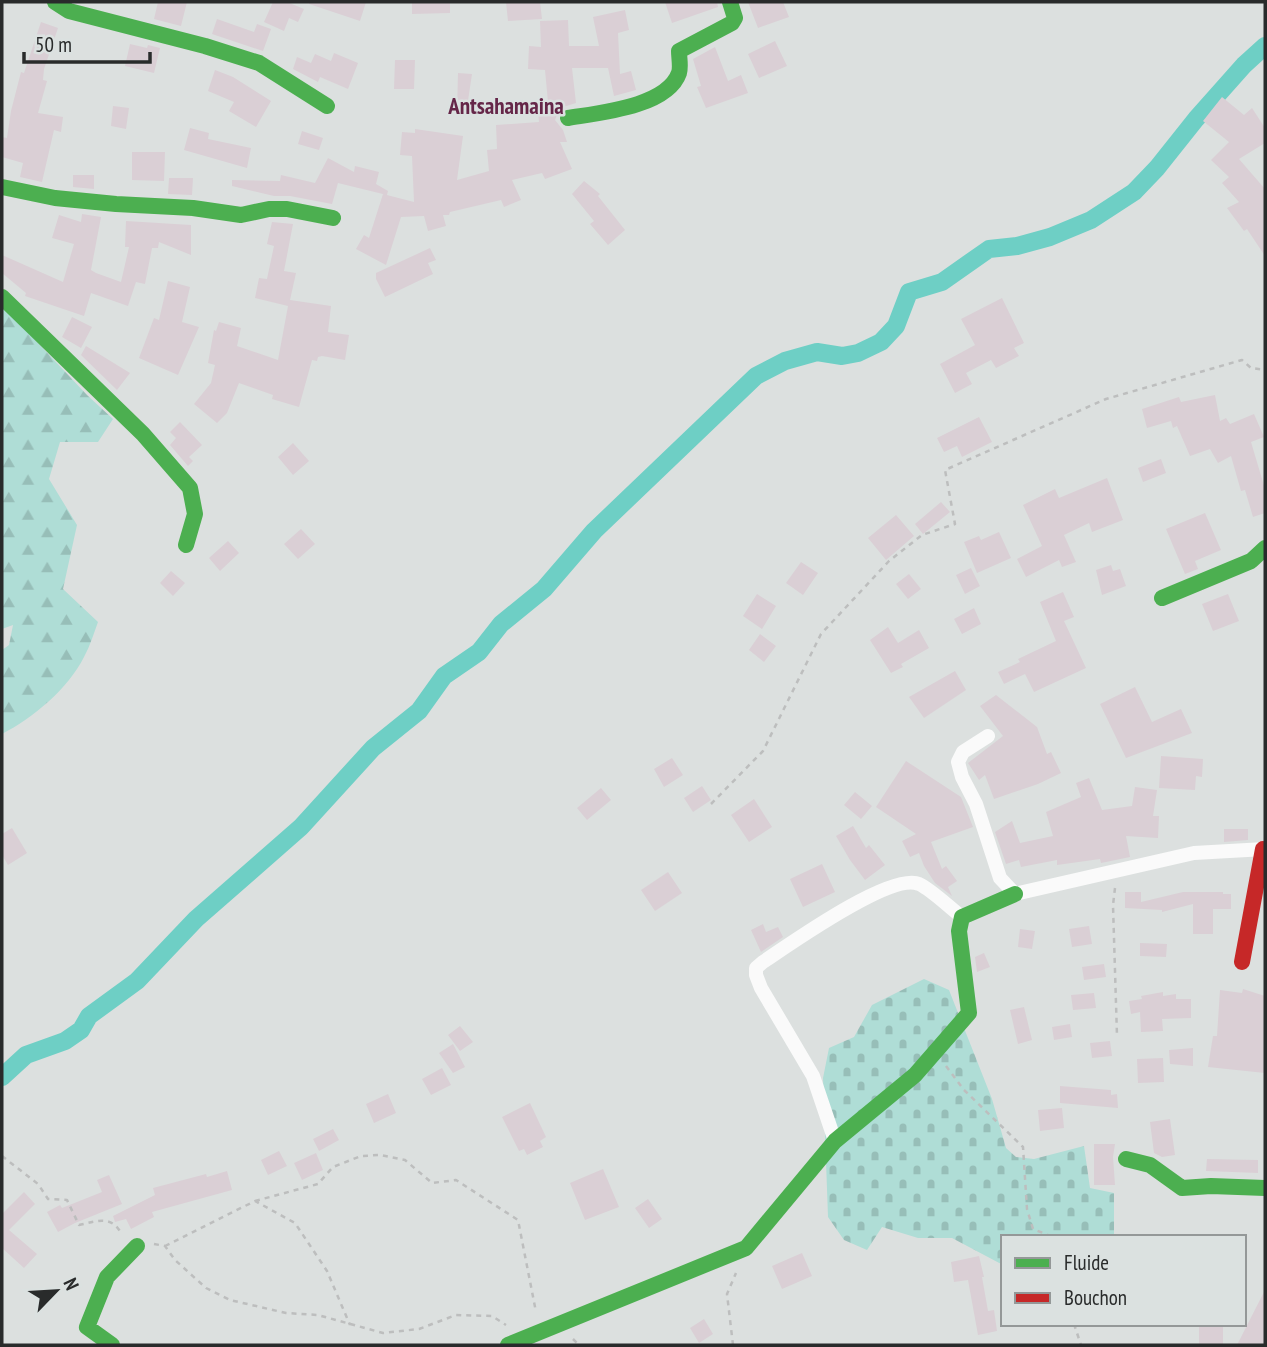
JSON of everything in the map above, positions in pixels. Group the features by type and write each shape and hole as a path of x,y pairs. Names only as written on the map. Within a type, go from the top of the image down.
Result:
{"street":[{"path":"55,2 69,11 205,46 259,63 327,106"},
{"path":"568,118 654,99 668,90 679,74 679,51 735,19 730,2"},
{"path":"2,187 55,198 116,204 192,208 241,215 269,209 287,209 333,218"},
{"path":"2,297 144,434 190,488 195,514 186,545"},
{"path":"1163,597 1251,561 1265,548"},
{"path":"988,736 963,752 958,762 962,777 976,804 1000,878 1015,894"},
{"path":"962,917 1015,894 1117,870 1194,853 1264,849 1242,962"},
{"path":"835,1141 813,1076 761,988 756,968 863,899 907,882 919,884 962,917"},
{"path":"508,1345 747,1248 835,1141 915,1075 969,1013 959,931 962,917"},
{"path":"1126,1159 1150,1165 1182,1188 1211,1185 1265,1188"},
{"path":"112,1345 87,1327 107,1277 135,1248"}],"path":[{"path":"711,804 763,751 821,634 889,561 922,535 955,524 945,470 1105,398 1242,360 1251,368 1265,370"},
{"path":"1117,870 1113,905 1117,1036"},
{"path":"935,1052 964,1090 1023,1147 1027,1209 1033,1230 1047,1235"},
{"path":"2,1156 38,1184 48,1199 67,1200 79,1226 105,1219 116,1224 135,1248 145,1242 165,1246 255,1201 318,1184 333,1167 361,1156 380,1155 405,1160 432,1183 456,1180 518,1220 534,1335"},
{"path":"255,1201 295,1223 327,1271 351,1325"},
{"path":"165,1246 175,1260 206,1289 230,1300 286,1313 318,1315 383,1333 419,1329 456,1315 492,1316 534,1335"},
{"path":"733,1345 727,1294 747,1248"},
{"path":"1074,1326 1081,1345"}],"green space":[{"path":"2,305 113,419 98,442 60,442 49,479 77,525 63,589 98,622 86,653 69,680 26,720 2,734 2,650 9,645 13,625 2,629"},
{"path":"924,979 949,990 992,1099 1006,1148 1016,1157 1034,1159 1084,1146 1090,1188 1114,1193 1114,1235 1001,1235 1001,1264 952,1238 918,1238 882,1227 867,1250 844,1240 828,1217 823,1078 829,1048 854,1037 872,1005"}],"building":[{"path":"158,2 187,2 181,26 154,19"},
{"path":"273,2 287,2 304,9 298,22 289,18 284,31 264,22"},
{"path":"309,2 366,2 360,21"},
{"path":"412,2 450,2 450,13 412,14"},
{"path":"506,2 540,2 542,19 508,21"},
{"path":"665,2 717,2 718,7 672,23"},
{"path":"748,2 783,2 789,17 758,28"},
{"path":"625,10 629,30 618,33 620,74 631,71 636,90 614,96 608,68 572,68 576,103 560,108 555,120 563,130 567,142 560,142 572,169 545,179 542,173 512,180 521,200 504,207 501,200 450,212 449,215 443,215 446,226 428,231 424,216 401,217 386,265 356,249 364,235 369,238 383,194 414,202 412,156 400,155 402,132 415,133 415,129 463,136 457,180 489,171 487,150 497,149 496,125 539,122 537,103 548,102 545,70 528,69 529,46 541,47 540,21 568,20 569,46 599,46 593,17"},
{"path":"217,19 254,32 257,24 271,29 263,51 212,34"},
{"path":"41,22 58,28 44,69 43,80 47,81 38,113 63,117 61,132 54,130 42,182 20,177 23,163 2,157 2,137 7,138 21,72 24,73"},
{"path":"775,41 787,66 759,78 748,54"},
{"path":"130,44 160,48 154,73 125,66"},
{"path":"715,47 728,81 741,75 748,93 706,108 697,87 701,86 693,59"},
{"path":"334,53 358,63 348,89 320,77 318,82 293,69 297,57 311,63 315,54 331,61"},
{"path":"395,60 415,60 414,89 394,89"},
{"path":"215,70 233,77 271,101 256,127 229,111 234,102 208,91"},
{"path":"458,73 472,74 466,114 457,113"},
{"path":"1222,97 1244,115 1252,108 1265,128 1265,143 1239,159 1265,189 1265,256 1247,229 1244,231 1227,208 1239,202 1222,183 1229,177 1211,160 1229,142 1203,121"},
{"path":"113,106 129,108 126,129 111,126"},
{"path":"190,128 209,133 208,139 251,148 247,168 184,150"},
{"path":"302,131 323,138 319,150 298,144"},
{"path":"132,152 165,152 164,181 132,180"},
{"path":"328,158 354,172 355,166 379,172 376,184 388,191 387,195 338,183 332,204 290,196 274,196 232,186 232,180 280,181 281,175 315,183"},
{"path":"73,175 94,175 94,189 73,187"},
{"path":"169,178 193,178 192,195 168,194"},
{"path":"584,181 600,194 598,196 625,230 608,245 590,224 594,221 572,194"},
{"path":"82,214 101,217 91,270 96,273 121,282 129,247 125,247 126,221 191,225 191,255 159,242 158,248 152,248 145,284 136,282 128,306 91,293 84,316 25,296 26,293 2,273 2,255 63,282 74,244 52,238 59,215 81,222"},
{"path":"272,222 293,224 284,271 296,273 290,300 331,306 328,332 349,335 345,360 322,356 318,357 317,361 312,360 299,407 272,399 273,395 239,383 227,413 217,423 194,404 211,383 215,365 208,363 214,330 216,331 219,322 241,328 237,346 278,360 288,306 255,298 259,278 267,279 274,246 267,244"},
{"path":"430,248 436,260 428,263 433,274 385,297 376,279 376,273"},
{"path":"168,281 190,287 182,322 199,327 178,375 139,358 154,318 159,320"},
{"path":"1002,298 1024,343 1014,348 1019,356 996,368 991,360 966,373 972,384 955,393 940,364 975,345 961,319"},
{"path":"72,317 92,327 81,348 62,337"},
{"path":"86,346 130,373 117,390 81,355"},
{"path":"1215,395 1220,421 1226,418 1230,424 1254,414 1264,437 1251,442 1265,489 1265,513 1253,517 1245,490 1241,491 1231,456 1218,463 1210,449 1190,456 1177,426 1173,428 1171,421 1147,428 1142,409 1179,397 1181,402"},
{"path":"979,417 992,442 962,457 957,446 944,452 937,438"},
{"path":"180,422 202,445 189,457 193,461 188,466 170,445 176,438 170,432"},
{"path":"293,443 309,461 293,475 278,457"},
{"path":"1161,459 1166,473 1143,482 1138,468"},
{"path":"1107,478 1123,520 1092,532 1089,523 1064,535 1076,562 1062,567 1059,560 1026,577 1017,559 1042,546 1023,505 1055,489 1059,498"},
{"path":"941,502 950,512 923,534 915,524"},
{"path":"1205,513 1221,550 1195,561 1198,569 1185,574 1166,529"},
{"path":"896,515 914,536 886,560 868,538"},
{"path":"301,529 315,544 298,559 284,544"},
{"path":"999,532 1011,558 977,573 964,542 979,536 981,540"},
{"path":"228,541 239,553 220,571 209,558"},
{"path":"801,562 818,573 803,595 786,583"},
{"path":"1111,565 1113,571 1120,569 1126,586 1102,595 1096,570"},
{"path":"971,568 980,586 965,594 956,575"},
{"path":"171,571 185,583 173,596 160,583"},
{"path":"909,574 921,589 908,599 896,584"},
{"path":"1063,592 1074,617 1064,621 1086,668 1034,692 1025,674 1004,684 998,672 1056,641 1040,602"},
{"path":"757,594 776,606 762,629 743,616"},
{"path":"1228,594 1239,621 1213,631 1202,604"},
{"path":"974,608 981,624 962,634 954,619"},
{"path":"888,627 898,643 919,630 929,648 891,673 870,640"},
{"path":"760,634 776,646 764,662 749,650"},
{"path":"955,671 966,690 924,718 909,697"},
{"path":"1135,687 1152,722 1181,709 1192,733 1126,758 1100,704"},
{"path":"996,695 1037,727 1047,754 1051,752 1061,773 994,799 985,775 979,780 968,763 1003,736 980,706"},
{"path":"1161,756 1203,759 1202,777 1196,776 1195,790 1159,788"},
{"path":"672,758 683,775 664,787 654,769"},
{"path":"906,761 961,797 973,827 931,842 942,869 946,866 957,881 948,887 952,896 935,883 919,853 910,857 902,841 916,834 876,807"},
{"path":"1089,778 1102,810 1132,806 1135,787 1157,790 1153,816 1159,816 1158,838 1126,836 1130,857 1101,863 1100,859 1057,865 1057,860 1021,867 1019,860 1006,864 995,832 1012,821 1020,843 1053,836 1046,812 1081,797 1076,783"},
{"path":"702,786 711,800 693,812 684,798"},
{"path":"601,788 611,800 587,820 577,808"},
{"path":"855,792 872,806 861,819 844,805"},
{"path":"754,799 772,827 749,842 731,815"},
{"path":"853,826 866,848 869,845 885,865 865,880 836,836"},
{"path":"12,828 27,853 8,865 2,855 2,834"},
{"path":"1224,829 1248,829 1248,840 1224,842"},
{"path":"822,864 835,892 803,907 790,879"},
{"path":"668,872 682,893 655,911 641,890"},
{"path":"1125,892 1141,892 1141,902 1183,892 1223,892 1231,894 1231,909 1213,909 1213,934 1193,934 1193,904 1162,912 1125,908"},
{"path":"763,924 766,932 778,927 783,937 761,952 751,930"},
{"path":"1089,926 1092,944 1072,947 1069,929"},
{"path":"1020,929 1035,931 1032,949 1018,947"},
{"path":"1140,943 1167,944 1166,957 1140,956"},
{"path":"984,953 990,967 977,972 975,957"},
{"path":"1104,964 1106,977 1084,980 1082,967"},
{"path":"1243,989 1265,996 1265,1073 1208,1067 1213,1036 1217,1036 1220,990 1242,993"},
{"path":"1163,992 1163,996 1176,994 1176,999 1191,999 1191,1018 1162,1019 1163,1031 1141,1032 1140,1012 1131,1014 1129,1001"},
{"path":"1094,993 1096,1008 1073,1010 1071,995"},
{"path":"1024,1007 1032,1040 1018,1044 1010,1010"},
{"path":"1070,1024 1072,1037 1054,1040 1052,1027"},
{"path":"460,1026 473,1042 460,1051 448,1035"},
{"path":"1110,1041 1112,1056 1092,1058 1090,1043"},
{"path":"453,1044 465,1067 453,1073 439,1053"},
{"path":"1193,1048 1193,1066 1170,1064 1169,1050"},
{"path":"1163,1058 1164,1082 1138,1083 1137,1059"},
{"path":"442,1068 451,1085 431,1095 422,1079"},
{"path":"1060,1086 1111,1090 1111,1095 1117,1094 1118,1108 1060,1103"},
{"path":"388,1094 396,1113 374,1123 366,1104"},
{"path":"530,1103 546,1137 540,1141 543,1147 527,1155 524,1149 519,1151 502,1117"},
{"path":"1062,1108 1064,1128 1040,1131 1038,1110"},
{"path":"1170,1119 1175,1155 1162,1157 1154,1153 1150,1122"},
{"path":"333,1129 339,1140 319,1151 313,1139"},
{"path":"1094,1144 1115,1144 1115,1185 1094,1185"},
{"path":"279,1151 287,1166 268,1175 261,1160"},
{"path":"316,1153 323,1170 302,1180 294,1163"},
{"path":"1207,1159 1258,1160 1258,1173 1206,1171"},
{"path":"603,1169 619,1207 585,1220 570,1183"},
{"path":"227,1171 232,1190 152,1212 154,1217 131,1229 126,1219 115,1222 113,1216 155,1195 153,1188"},
{"path":"109,1175 122,1204 58,1232 47,1212 60,1205 62,1208 102,1192 97,1180"},
{"path":"24,1192 35,1204 9,1230 37,1254 24,1268 2,1248 2,1214"},
{"path":"648,1199 662,1219 649,1228 635,1208"},
{"path":"802,1253 812,1276 782,1289 772,1266"},
{"path":"979,1256 988,1311 994,1310 997,1331 978,1335 968,1280 954,1282 951,1262"},
{"path":"1265,1290 1265,1345 1237,1345"},
{"path":"704,1319 713,1334 699,1343 690,1328"},
{"path":"1199,1326 1223,1326 1223,1345 1199,1345"}],"waterway":[{"path":"2,1077 26,1055 65,1041 81,1030 89,1016 137,981 196,919 301,827 373,748 419,711 444,676 479,652 501,624 544,589 594,531 756,376 785,361 817,352 842,356 858,353 881,342 896,326 909,292 942,282 989,249 1017,246 1050,237 1091,220 1134,192 1244,65 1265,46"}],"traffic: fast":[{"path":"55,2 69,11 205,46 259,63 327,106"},
{"path":"568,118 613,111 661,94 679,73 679,51 732,23 735,18 730,2"},
{"path":"2,187 55,198 116,204 193,208 241,215 269,209 287,209 333,218"},
{"path":"2,297 143,434 190,488 195,514 186,545"},
{"path":"1162,598 1251,561 1265,548"},
{"path":"508,1345 746,1248 835,1141 915,1075 969,1013 959,931 962,917 1015,894"},
{"path":"1126,1159 1150,1165 1182,1188 1265,1188"},
{"path":"112,1345 87,1327 107,1277 137,1246"}],"traffic: jam":[{"path":"1242,962 1263,849"}],"district":[{"name":"Antsahamaina","path":"506,106"}]}
